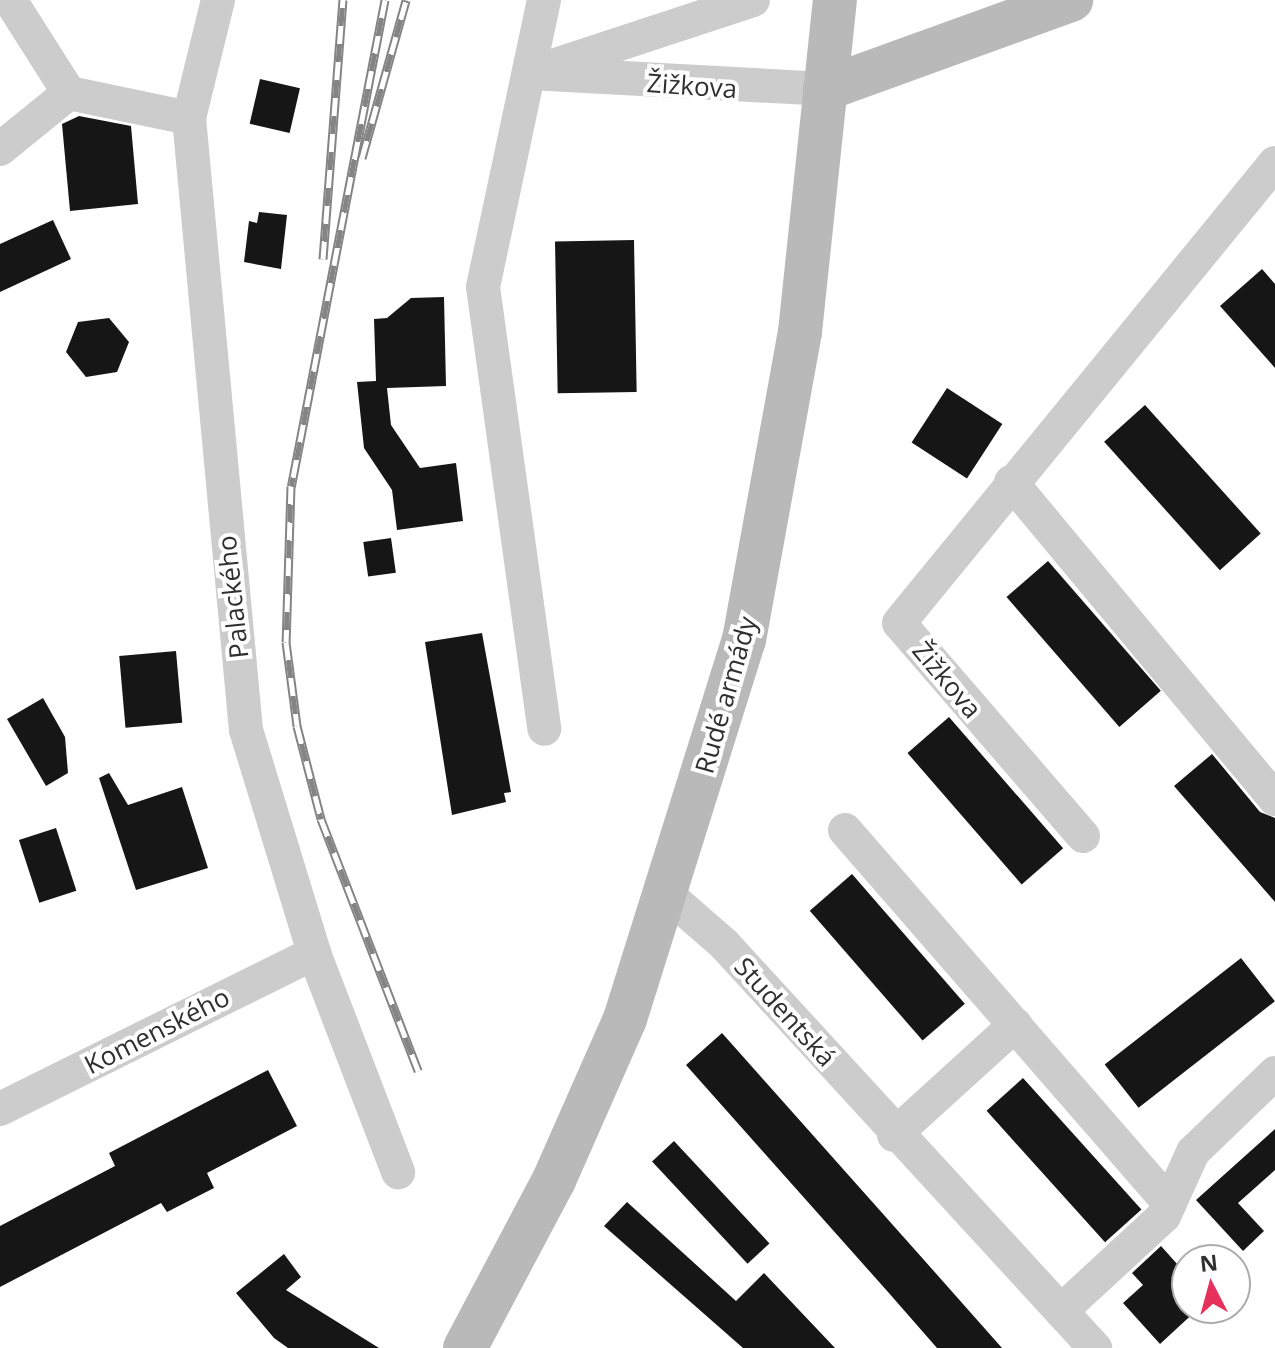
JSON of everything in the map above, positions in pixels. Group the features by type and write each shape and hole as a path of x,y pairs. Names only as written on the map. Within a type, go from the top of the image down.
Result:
{"main road":[{"name":"Rudé armády","path":"465,1348 554,1180 625,1019 669,896 744,640 779,476 835,0"},
{"name":"Žižkova","path":"825,89 1071,0"}],"street":[{"path":"10,0 69,93 189,118"},
{"name":"Palackého","path":"218,0 189,118 246,730 314,953 398,1172"},
{"path":"544,0 531,73 483,287 544,729"},
{"name":"Žižkova","path":"531,73 753,0"},
{"name":"Žižkova","path":"531,73 825,89"},
{"path":"0,149 69,93"},
{"name":"Žižkova","path":"1083,836 899,623 1011,482 1275,163"},
{"path":"1011,482 1275,799"},
{"path":"845,830 1170,1204"},
{"name":"Studentská","path":"669,896 724,944 894,1135 1095,1348"},
{"name":"Komenského","path":"0,1109 314,953"},
{"path":"894,1135 1015,1025"},
{"path":"1061,1311 1170,1204 1193,1152 1275,1073"}],"building":[{"path":"260,79 300,88 290,133 250,124"},
{"path":"79,116 131,126 138,204 70,211 62,124"},
{"path":"259,212 287,215 281,269 244,262 249,221 257,223"},
{"path":"53,220 71,259 0,292 0,244"},
{"path":"634,240 637,392 558,393 555,241"},
{"path":"1262,269 1275,284 1275,368 1220,306"},
{"path":"444,297 446,386 387,388 391,425 420,468 456,463 463,521 397,530 392,490 364,448 357,382 376,381 374,319 387,318 411,298"},
{"path":"109,318 129,342 117,372 86,377 66,352 78,322"},
{"path":"947,388 1002,424 967,478 912,443"},
{"path":"1145,405 1261,534 1220,570 1104,442"},
{"path":"391,538 396,573 368,577 363,542"},
{"path":"1048,561 1161,691 1119,727 1006,597"},
{"path":"482,633 511,792 504,793 506,802 452,815 425,642"},
{"path":"176,651 182,723 125,728 119,656"},
{"path":"43,698 65,737 68,773 46,786 7,719"},
{"path":"949,717 1063,848 1022,884 907,753"},
{"path":"1212,754 1260,812 1275,818 1275,902 1174,786"},
{"path":"109,773 128,805 182,787 208,868 136,890 99,778"},
{"path":"56,828 76,891 39,903 19,840"},
{"path":"852,874 965,1004 923,1041 810,911"},
{"path":"1241,958 1275,1001 1139,1108 1105,1065"},
{"path":"722,1033 1002,1348 937,1348 686,1065"},
{"path":"268,1070 297,1126 207,1173 214,1188 167,1212 161,1203 0,1287 0,1226 115,1166 109,1153"},
{"path":"1023,1078 1141,1210 1105,1242 987,1111"},
{"path":"1275,1129 1275,1170 1238,1203 1264,1231 1250,1244 1237,1244 1196,1200"},
{"path":"674,1141 769,1243 748,1264 652,1161"},
{"path":"627,1202 736,1301 764,1273 835,1348 743,1348 604,1226"},
{"path":"1161,1246 1171,1257 1171,1324 1182,1324 1160,1344 1123,1303 1143,1285 1132,1273"},
{"path":"284,1254 301,1277 286,1290 379,1348 288,1348 274,1338 236,1293"}],"railway":[{"path":"323,259 343,0"},
{"path":"385,0 291,486 286,642 297,726 321,819 418,1071"},
{"path":"362,158 406,0"}]}
